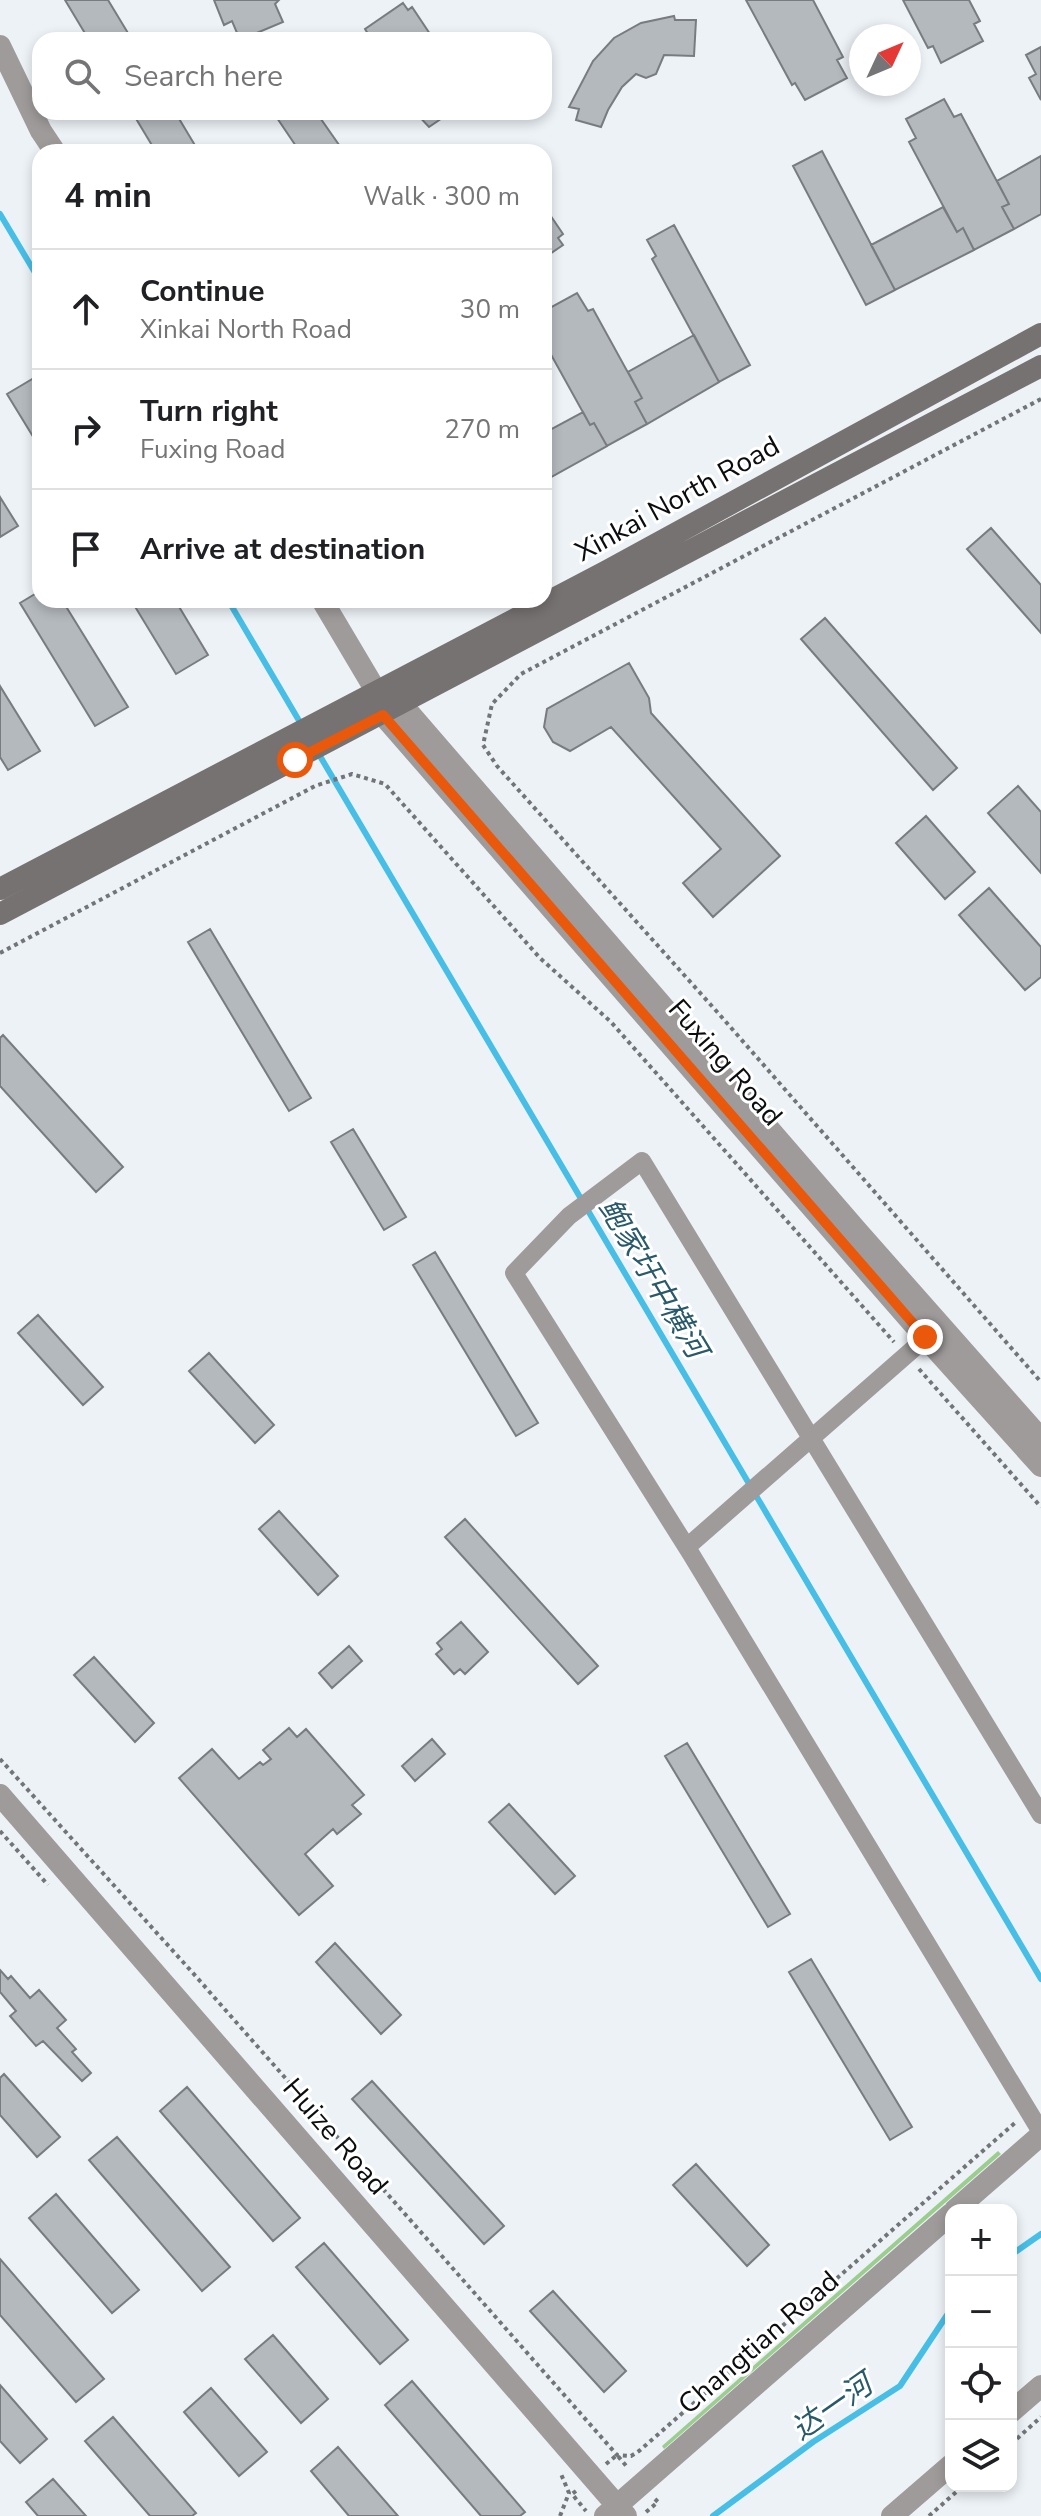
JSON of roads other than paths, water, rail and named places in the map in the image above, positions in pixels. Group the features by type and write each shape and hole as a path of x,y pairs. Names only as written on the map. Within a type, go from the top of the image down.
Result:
{"main road":[{"name":"Xinkai North Road","path":"552,600 1041,334"},
{"name":"Xinkai North Road","path":"0,914 1041,366"},
{"name":"Xinkai North Road","path":"0,889 536,608"}],"street":[{"path":"0,46 32,112"},
{"path":"36,120 50,144"},
{"path":"327,608 376,691"},
{"name":"Fuxing Road","path":"376,691 857,1231 1041,1466"},
{"path":"1041,1815 642,1161 569,1216 514,1273 687,1547 1041,2133"},
{"path":"687,1547 933,1331"},
{"name":"Fuxing Road","path":"933,1331 1041,1439"},
{"name":"Huize Road","path":"0,1795 616,2513"},
{"name":"Changtian Road","path":"962,2204 1041,2133"},
{"name":"Changtian Road","path":"616,2513 945,2219"},
{"path":"1017,2407 1041,2386"},
{"path":"892,2516 945,2470"}],"waterway":[{"name":"鲍家圩中横河","path":"0,214 32,268"},
{"name":"鲍家圩中横河","path":"233,608 301,724"},
{"name":"鲍家圩中横河","path":"317,751 1041,1979"},
{"name":"达一河","path":"1017,2251 1041,2234"},
{"name":"达一河","path":"713,2516 813,2442 900,2386 945,2318"}]}
